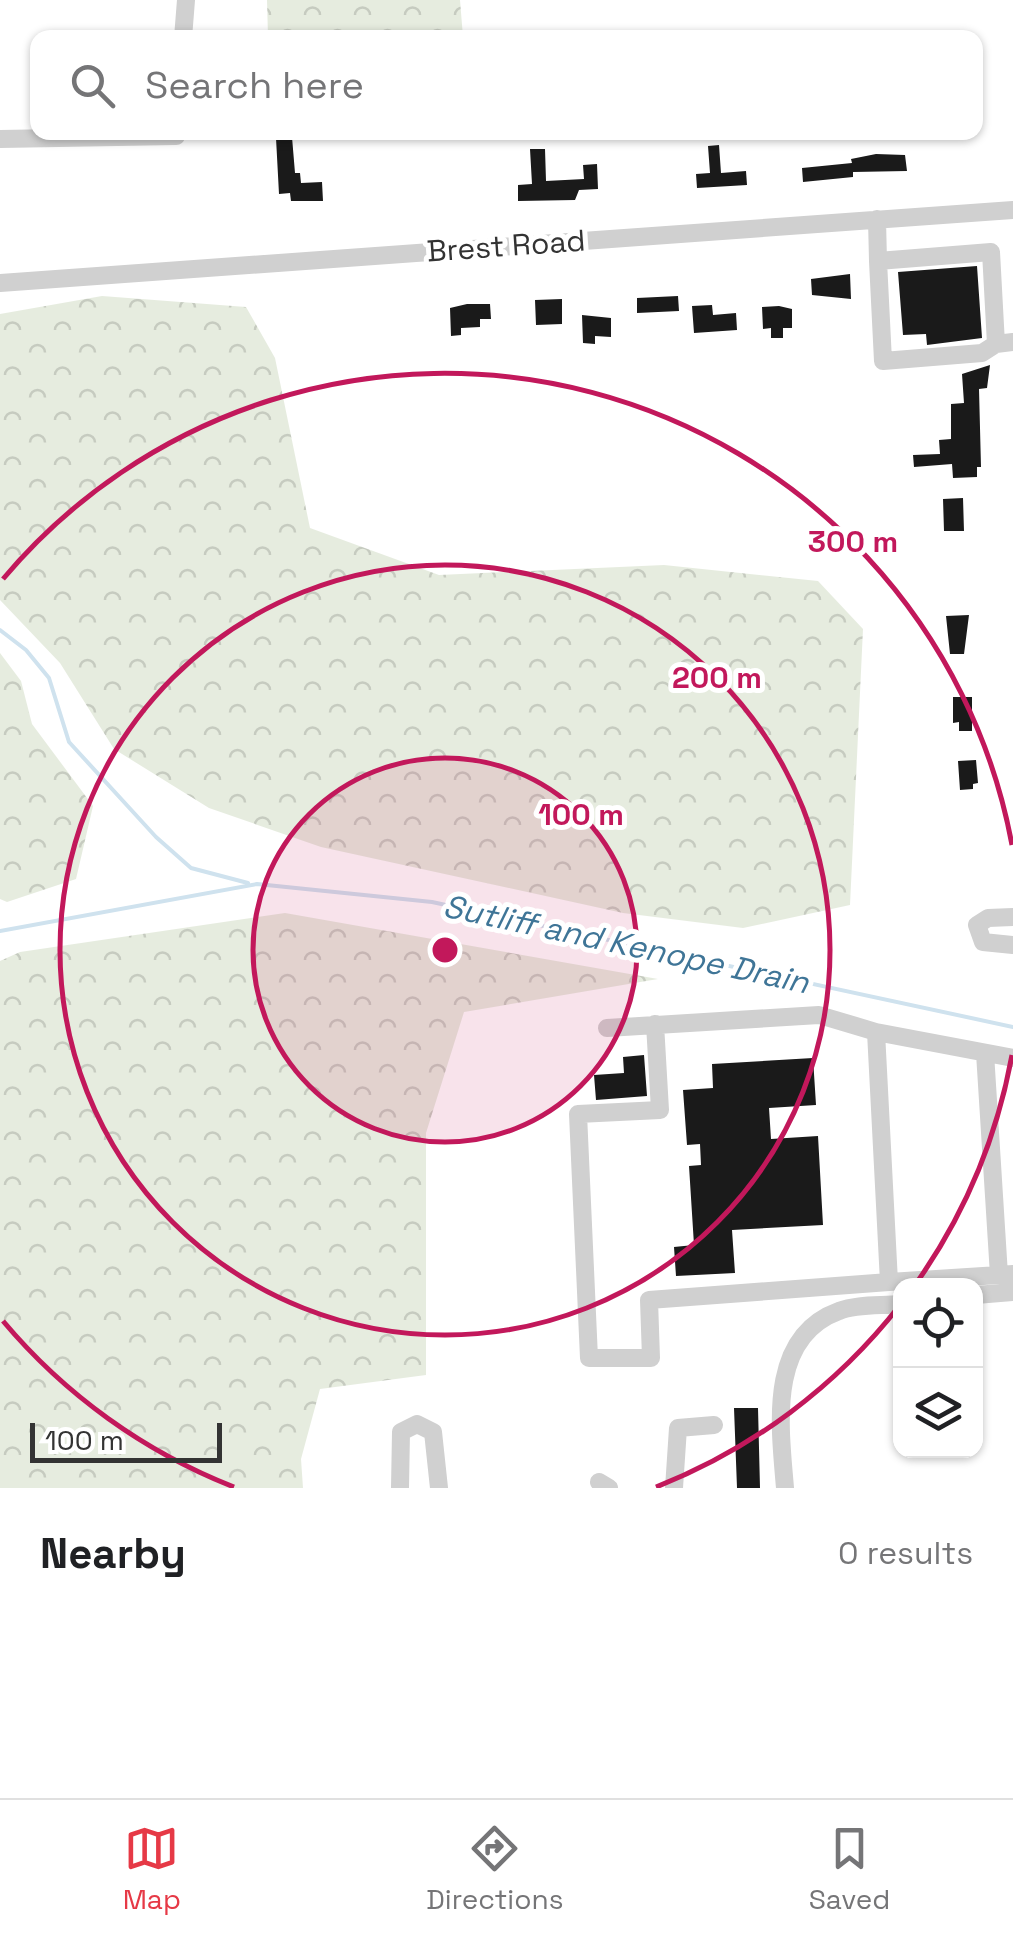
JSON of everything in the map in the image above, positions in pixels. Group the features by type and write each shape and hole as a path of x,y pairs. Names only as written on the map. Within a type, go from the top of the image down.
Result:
{"street":[{"path":"184,30 186,0"},
{"path":"0,139 30,138"},
{"name":"Brest Road","path":"0,283 1013,210"},
{"path":"877,220 878,262 883,361 982,353 1004,343 991,252 878,262"},
{"path":"1013,916 988,918 977,926 983,942 1013,945"},
{"path":"607,1028 818,1015 876,1032 1013,1058"},
{"path":"654,1024 660,1110 578,1114 589,1358 651,1358 649,1300 1006,1275 985,1053"},
{"path":"876,1032 889,1282"},
{"path":"983,1294 1013,1292"},
{"path":"785,1488 779,1418 788,1361 803,1335 842,1310 893,1305"},
{"path":"400,1488 398,1440 408,1426 417,1424 434,1432 437,1440 439,1488"},
{"path":"674,1488 678,1428 714,1425"}],"green space":[{"path":"267,0 460,0 462,30 268,30"},
{"path":"102,296 246,307 275,358 310,528 439,575 664,565 818,581 863,629 850,905 743,928 623,913 321,847 209,808 114,749 60,663 0,600 0,314"},
{"path":"0,653 21,681 32,724 93,806 76,879 7,902 0,899"},
{"path":"285,913 658,979 464,1012 426,1133 426,1375 320,1389 301,1459 303,1488 0,1488 0,961 20,952"}],"building":[{"path":"276,140 292,140 295,173 300,173 301,183 322,182 323,201 291,201 290,193 279,194"},
{"path":"719,145 721,173 746,171 747,185 697,188 696,174 710,173 708,146"},
{"path":"530,149 545,149 546,181 584,179 583,165 597,164 598,189 579,190 575,200 518,201 518,185 532,184"},
{"path":"876,154 905,155 907,171 853,172 853,177 803,182 802,168 852,163 851,159"},
{"path":"977,266 982,338 927,345 926,334 903,335 898,272"},
{"path":"850,274 851,299 812,295 811,279"},
{"path":"678,296 679,311 637,313 637,298"},
{"path":"562,299 562,324 536,325 535,300"},
{"path":"490,304 491,319 480,319 480,327 461,328 461,335 451,336 450,308"},
{"path":"712,305 713,315 736,313 737,330 694,333 692,306"},
{"path":"762,307 792,309 792,328 783,328 783,338 771,338 771,328 763,329"},
{"path":"582,315 611,318 611,337 595,336 595,344 583,343"},
{"path":"990,365 987,388 979,389 981,467 977,467 977,477 953,478 952,464 914,467 913,455 940,454 939,440 951,439 951,404 964,403 962,374"},
{"path":"963,498 964,531 944,531 943,499"},
{"path":"969,615 964,654 950,654 946,616"},
{"path":"953,697 972,697 972,731 959,731 959,722 953,723"},
{"path":"976,760 978,783 973,784 973,789 960,790 958,761"},
{"path":"644,1055 647,1096 596,1100 594,1075 624,1073 623,1057"},
{"path":"813,1058 816,1105 769,1108 771,1139 818,1136 823,1225 732,1230 735,1273 676,1276 674,1247 694,1245 689,1166 701,1165 700,1144 687,1145 683,1090 713,1088 712,1064"},
{"path":"734,1408 758,1408 760,1488 737,1488"}],"waterway":[{"path":"0,630 26,650 49,678 69,742 156,837 191,868 248,883"},
{"name":"Sutliff and Kenope Drain","path":"0,931 257,884 432,902 1013,1027"}]}
